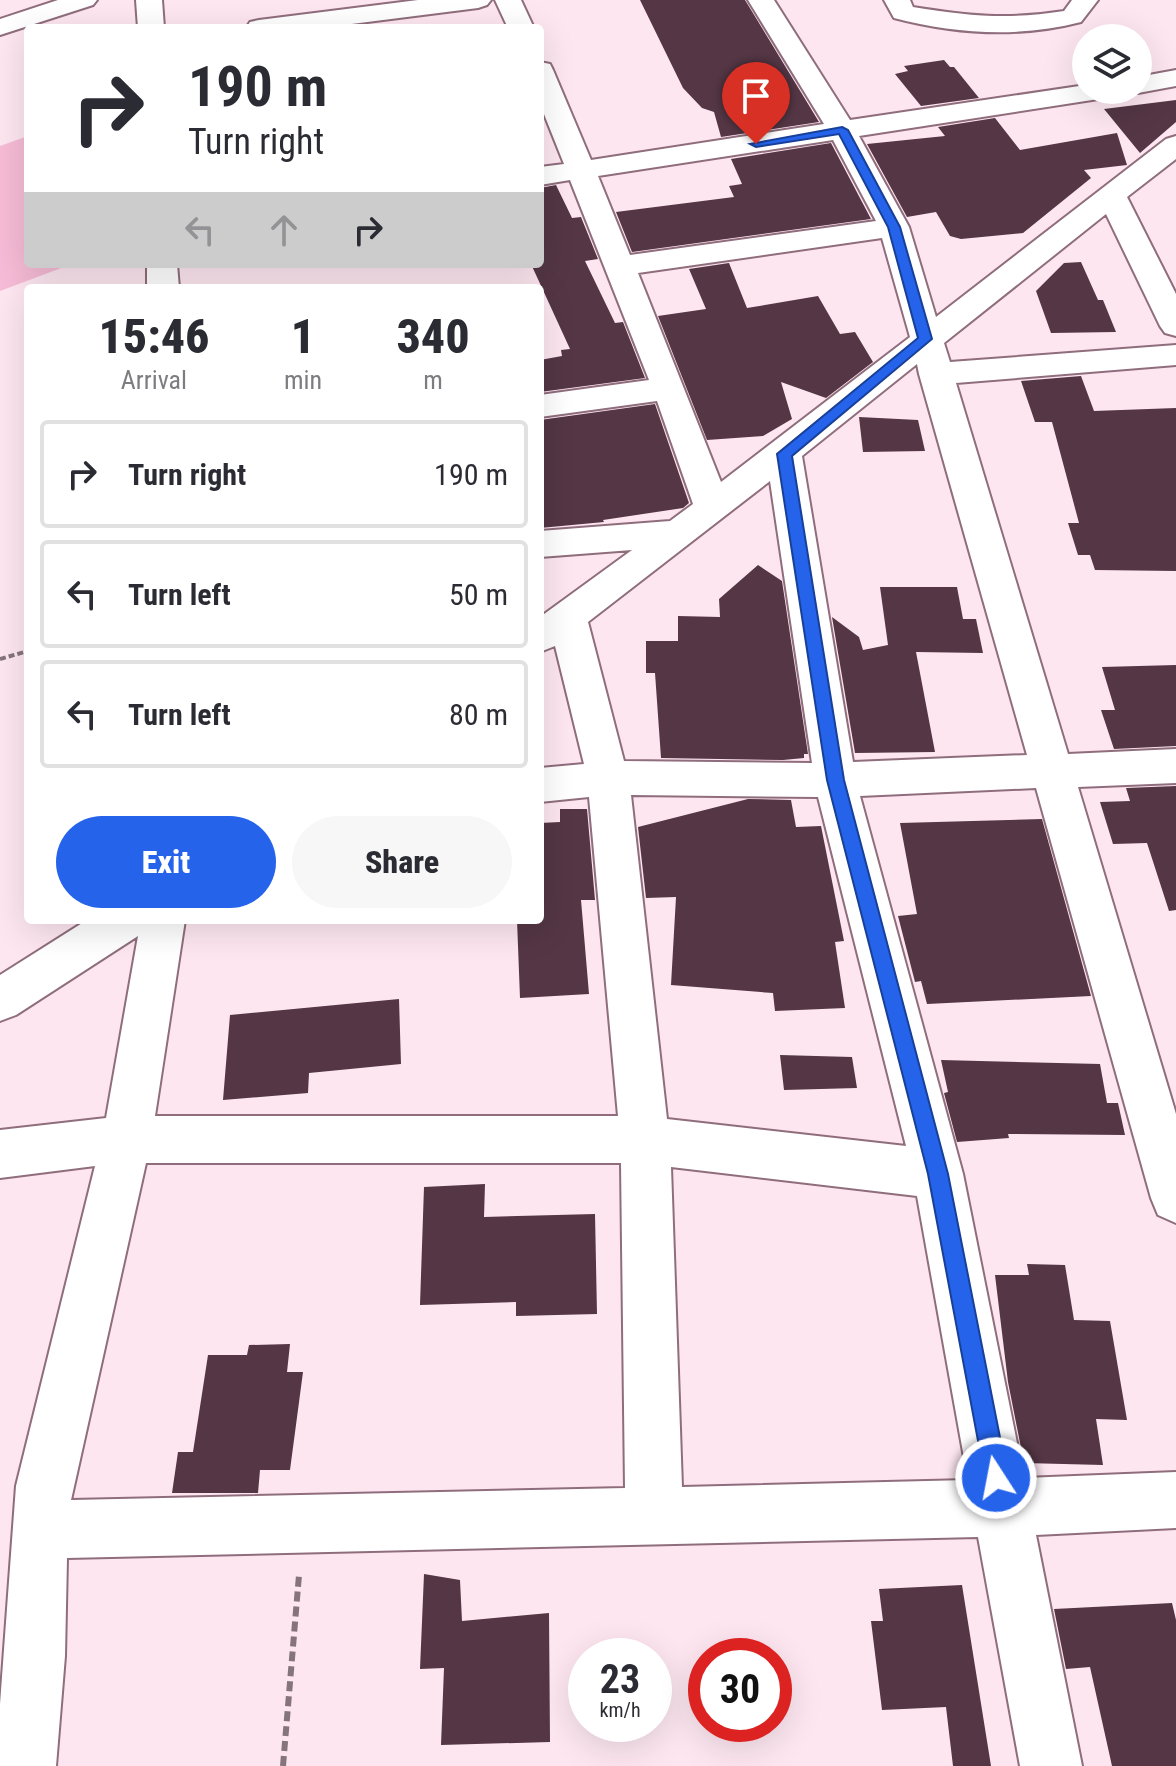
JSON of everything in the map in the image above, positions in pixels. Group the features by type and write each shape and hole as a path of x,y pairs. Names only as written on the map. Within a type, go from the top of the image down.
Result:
{"street":[{"path":"0,27 84,0"},
{"path":"149,0 151,24"},
{"path":"290,24 478,0"},
{"path":"508,0 519,24"},
{"path":"761,0 842,130 894,227 1176,1198"},
{"path":"897,0 903,13 951,21 1017,26 1072,17 1085,0"},
{"path":"1152,82 1176,78"},
{"path":"544,84 669,388 713,509"},
{"path":"544,176 1072,95"},
{"path":"654,1514 645,1140 608,778 553,627 784,454 930,357 1111,195 1176,145"},
{"path":"1111,195 1176,326"},
{"path":"619,266 894,227"},
{"path":"930,357 1176,355"},
{"path":"544,405 669,388"},
{"path":"784,454 835,780 938,1174 1051,1766"},
{"path":"544,544 679,533"},
{"path":"544,785 608,778 835,780 1176,766"},
{"path":"0,1000 119,924"},
{"path":"25,1766 35,1656 39,1530 53,1440 127,1139 162,924"},
{"path":"0,1154 127,1139 645,1140 938,1174"},
{"path":"39,1530 1002,1508 1176,1500"}],"path":[{"path":"0,659 24,652"},
{"path":"283,1766 299,1575"}],"shaded area":[{"path":"24,137 24,268 61,268 0,291 0,146"}],"building":[{"path":"640,0 745,0 819,122 721,137 714,112 702,108 683,88"},
{"path":"944,60 954,67 979,98 921,106 895,74 908,71 904,66"},
{"path":"1176,100 1176,122 1140,153 1104,109"},
{"path":"995,118 1020,150 1117,133 1127,165 1084,170 1091,178 1023,233 961,239 950,236 936,212 907,217 867,144 945,136 938,127"},
{"path":"831,143 871,219 632,252 616,212 734,197 729,186 742,184 731,159"},
{"path":"556,185 572,218 581,217 598,259 585,261 615,323 623,322 645,378 544,391 544,359 562,356 561,350 570,349 544,292 544,284 540,284 533,268 544,268 544,187"},
{"path":"1081,262 1098,300 1103,300 1116,332 1051,333 1036,291 1064,263"},
{"path":"729,263 747,308 818,296 840,334 855,332 873,362 826,398 781,382 792,419 763,436 707,440 658,316 706,309 689,269"},
{"path":"1081,376 1094,411 1176,408 1176,571 1095,570 1090,555 1078,555 1068,523 1079,523 1052,422 1035,422 1021,381"},
{"path":"655,404 689,503 683,508 604,522 544,528 544,419"},
{"path":"859,417 918,420 925,451 863,452"},
{"path":"758,565 782,581 808,754 804,754 804,758 783,760 661,758 655,673 646,673 646,641 678,641 678,616 720,617 719,599"},
{"path":"880,587 957,587 963,619 976,619 983,653 916,652 935,752 855,753 832,617 859,637 863,650 888,645"},
{"path":"1176,665 1176,746 1114,749 1101,710 1115,710 1102,667"},
{"path":"1176,786 1176,910 1169,911 1147,843 1113,844 1100,802 1130,801 1126,788"},
{"path":"748,799 791,800 796,827 821,826 844,941 835,942 845,1008 775,1011 773,993 671,985 676,897 646,898 638,827"},
{"path":"560,809 587,809 595,900 581,900 589,994 520,998 517,924 544,924 544,823 560,822"},
{"path":"1042,819 1091,996 927,1004 921,981 915,982 898,916 917,914 900,823"},
{"path":"399,999 401,1064 309,1073 308,1093 223,1100 230,1015"},
{"path":"780,1055 852,1057 857,1088 784,1090"},
{"path":"941,1060 1100,1064 1107,1103 1118,1103 1125,1135 1008,1134 1009,1138 957,1142 944,1093 948,1092"},
{"path":"485,1184 484,1217 595,1214 597,1314 516,1316 516,1302 420,1305 424,1187"},
{"path":"1027,1264 1065,1265 1074,1320 1110,1321 1127,1420 1096,1419 1103,1465 1024,1463 1008,1382 995,1275 1029,1275"},
{"path":"290,1344 287,1372 303,1372 290,1470 260,1470 258,1493 172,1493 178,1452 193,1452 208,1355 247,1355 249,1345"},
{"path":"424,1574 460,1580 462,1621 549,1613 550,1742 441,1745 444,1668 420,1669"},
{"path":"962,1585 991,1766 953,1766 946,1707 882,1710 871,1621 883,1621 879,1589"},
{"path":"1172,1603 1176,1620 1176,1766 1112,1766 1090,1667 1066,1669 1054,1609"}],"route":[{"path":"756,144 842,130 894,227 925,339 784,454 835,780 938,1174 996,1478"}]}
